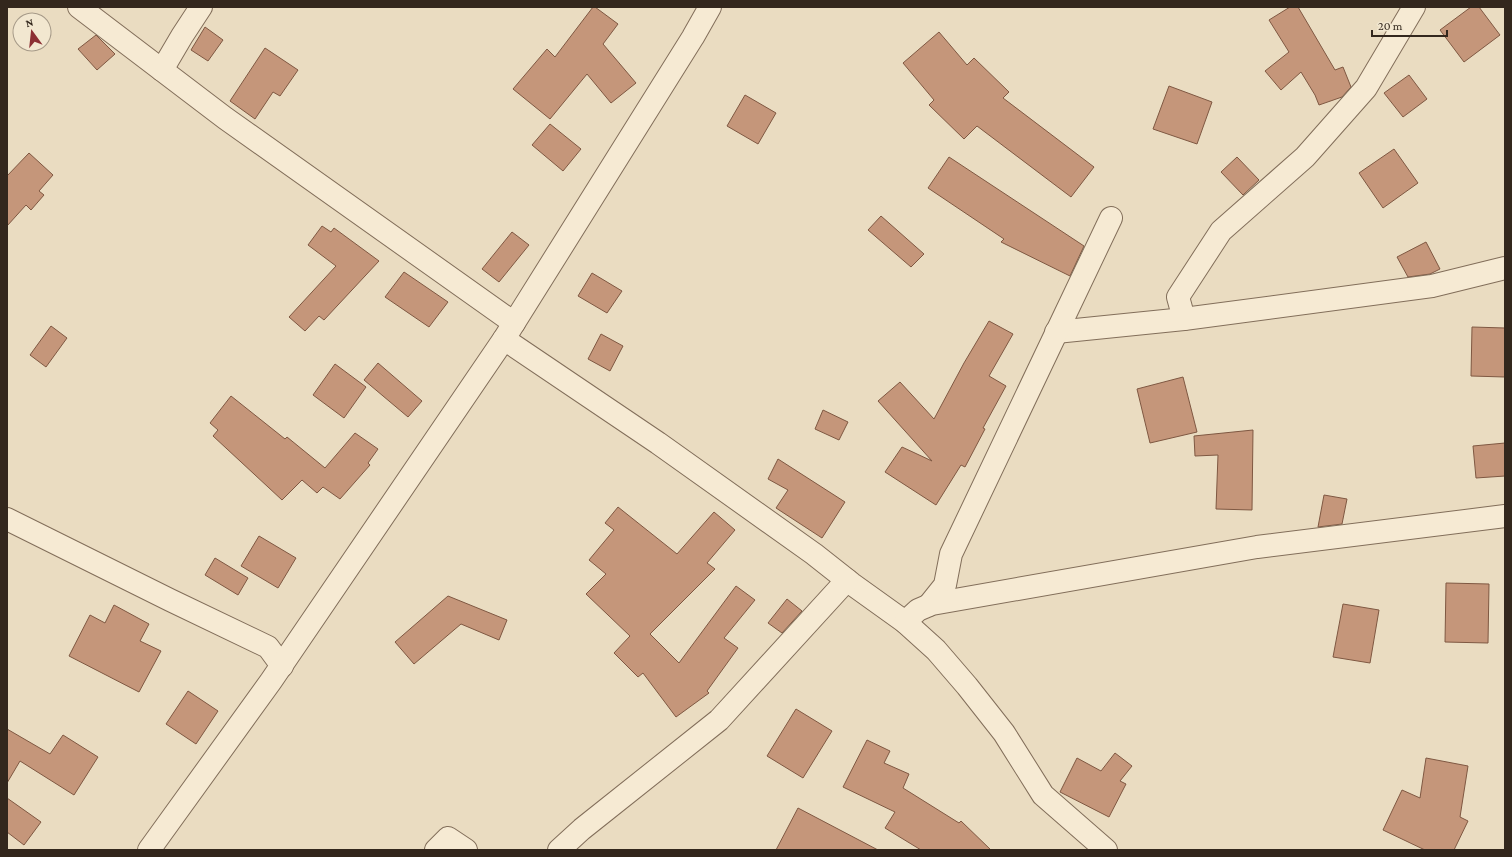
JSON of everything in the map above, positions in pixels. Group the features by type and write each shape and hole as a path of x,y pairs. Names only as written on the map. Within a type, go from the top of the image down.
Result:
{"street":[{"path":"79,7 671,452 814,554 905,622 936,650 967,686 1004,733 1044,795 1106,850"},
{"path":"162,70 201,7"},
{"path":"149,850 282,666 509,331 693,37 710,7"},
{"path":"1184,319 1178,297 1221,231 1305,157 1366,88 1414,7"},
{"path":"929,605 946,585 951,554 1111,218"},
{"path":"1056,332 1184,319 1432,286 1505,268"},
{"path":"905,622 918,610 929,605 1257,547 1505,516"},
{"path":"7,519 163,597 268,647 282,666"},
{"path":"559,850 582,829 719,720 847,580"},
{"path":"436,850 448,838 466,850"}],"building":[{"path":"593,7 618,24 603,44 636,83 611,103 587,74 550,119 513,89 547,49 555,57"},
{"path":"1290,7 1298,7 1335,70 1343,67 1351,87 1342,97 1319,105 1315,95 1301,72 1281,90 1265,71 1289,52 1269,20"},
{"path":"1471,7 1479,7 1500,35 1464,62 1440,30"},
{"path":"205,27 223,40 208,61 191,50"},
{"path":"939,32 967,65 974,58 1009,92 1003,98 1094,167 1071,197 977,126 964,139 929,105 934,100 903,63"},
{"path":"96,35 115,54 97,70 78,49"},
{"path":"265,48 298,70 280,96 273,92 255,119 230,101"},
{"path":"1409,75 1427,99 1403,117 1384,93"},
{"path":"1169,86 1212,102 1197,144 1153,129"},
{"path":"745,95 776,113 758,144 727,126"},
{"path":"550,124 581,149 563,171 532,145"},
{"path":"1394,149 1418,183 1383,208 1359,173"},
{"path":"29,153 53,175 39,191 44,195 31,210 26,205 7,226 7,176"},
{"path":"949,157 1084,246 1070,276 1001,242 1004,239 928,188"},
{"path":"1237,157 1259,180 1243,195 1221,172"},
{"path":"881,216 924,254 911,267 868,230"},
{"path":"322,226 331,232 334,228 379,261 324,320 319,316 305,331 289,317 336,266 308,245"},
{"path":"512,232 529,245 499,282 482,269"},
{"path":"1426,242 1440,269 1430,274 1408,277 1397,257"},
{"path":"404,272 448,302 429,327 385,297"},
{"path":"592,273 622,291 607,313 578,296"},
{"path":"989,321 1013,334 989,376 1006,386 983,428 985,429 965,467 961,465 936,505 885,472 902,447 932,461 878,401 900,382 934,419 964,363"},
{"path":"51,326 67,338 46,367 30,355"},
{"path":"1472,327 1505,328 1505,377 1471,376"},
{"path":"601,334 623,346 610,371 588,359"},
{"path":"378,363 422,401 408,417 364,380"},
{"path":"335,364 366,387 344,418 313,395"},
{"path":"1183,377 1197,432 1150,443 1137,389"},
{"path":"231,396 285,439 287,437 325,468 355,433 378,449 368,463 370,465 340,499 323,487 317,493 302,480 282,500 213,436 218,430 210,423"},
{"path":"823,410 848,422 839,440 815,429"},
{"path":"1253,430 1252,510 1216,509 1218,455 1195,456 1194,436"},
{"path":"1505,443 1505,476 1476,478 1473,446"},
{"path":"778,459 845,502 822,538 776,508 788,490 768,479"},
{"path":"1324,495 1347,499 1342,524 1318,527"},
{"path":"618,507 677,554 714,512 735,530 707,563 715,569 650,634 679,663 736,586 755,600 724,638 738,648 707,691 709,693 676,717 643,673 638,677 614,653 630,636 586,594 606,574 589,560 614,530 605,523"},
{"path":"259,536 296,558 278,588 241,566"},
{"path":"215,558 248,578 238,595 205,575"},
{"path":"1446,583 1489,584 1488,643 1445,642"},
{"path":"448,596 507,620 499,640 461,624 414,664 395,642"},
{"path":"787,599 802,611 782,633 768,623"},
{"path":"1343,604 1379,610 1370,663 1333,657"},
{"path":"114,605 149,624 140,641 161,651 139,692 69,656 90,615 105,623"},
{"path":"188,691 218,711 196,744 166,724"},
{"path":"796,709 832,731 803,778 767,756"},
{"path":"7,729 50,754 63,735 98,757 74,795 20,761 7,783"},
{"path":"867,740 890,751 884,763 909,774 903,788 959,823 961,821 991,850 921,850 885,828 895,812 843,787"},
{"path":"1115,753 1132,766 1120,781 1126,784 1109,817 1060,792 1077,758 1101,771"},
{"path":"1426,758 1468,766 1460,817 1468,821 1454,850 1425,850 1383,830 1402,790 1420,798"},
{"path":"7,798 41,822 24,845 7,832"},
{"path":"798,808 878,850 776,850"}]}
